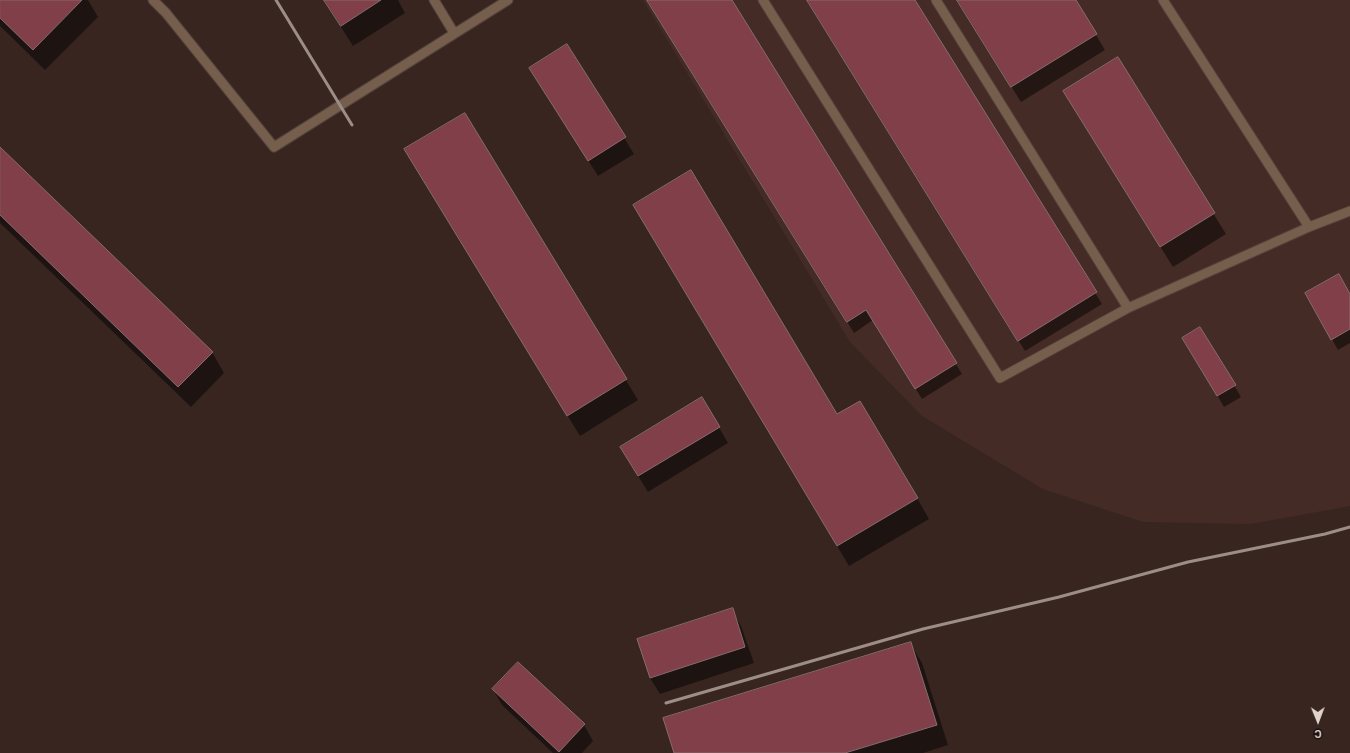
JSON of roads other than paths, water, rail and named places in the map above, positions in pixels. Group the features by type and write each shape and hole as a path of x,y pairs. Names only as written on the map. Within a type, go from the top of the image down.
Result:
{"lane":[{"path":"153,0 166,13 274,147 508,0"},
{"path":"434,0 454,33"},
{"path":"763,0 1000,378 1128,308 1309,227 1350,211"},
{"path":"936,0 1128,308"},
{"path":"1163,0 1309,227"}],"railway":[{"path":"276,0 352,125"},
{"path":"666,703 923,629 1059,597 1188,562 1325,534 1350,527"}]}
